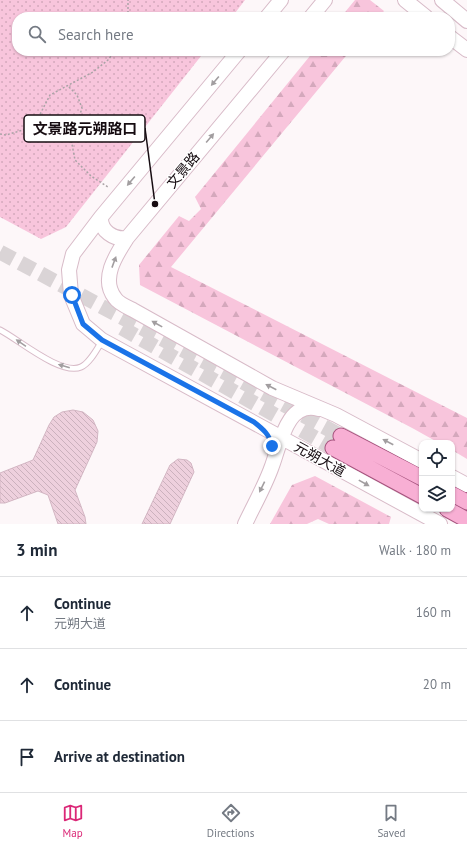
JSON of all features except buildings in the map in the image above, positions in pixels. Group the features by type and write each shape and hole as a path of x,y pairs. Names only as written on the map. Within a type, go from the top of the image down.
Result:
{"main road":[{"path":"271,12 281,0"},
{"path":"315,12 325,0"},
{"path":"405,0 420,12"},
{"path":"442,0 467,21"},
{"path":"455,41 467,50"},
{"path":"127,238 120,239 114,237 103,227 100,222 101,217 235,56"},
{"name":"文景路","path":"278,56 127,238 114,259 108,283 115,299 133,310 272,388 336,415"},
{"name":"元朔大道","path":"101,217 73,254 69,270 72,295 83,324 102,340 440,524"},
{"path":"245,524 272,466 281,438 290,419 301,409 315,408 336,415 419,459"},
{"path":"254,422 265,431 271,439 273,452 272,466"},
{"name":"元朔大道","path":"419,477 337,442 419,494"},
{"path":"455,479 467,485"},
{"path":"455,496 467,502"},
{"path":"452,512 467,520"}],"lane":[{"path":"0,330 41,356 68,368 80,368 92,357 102,340"}],"path":[{"path":"128,0 128,12"},
{"path":"0,134 6,135 23,130 36,122 50,95 93,72 111,56"},
{"path":"69,86 77,95 82,108 71,139 75,160 91,176 108,187"}],"green space":[{"path":"0,0 245,0 236,12 12,12 12,56 201,56 66,227 41,239 0,217"},
{"path":"355,0 370,0 384,11 383,12 345,12"},
{"path":"310,56 346,56 171,267 467,418 467,459 455,452 455,440 434,440 140,285 139,265 179,216 189,221 201,209 195,197"},
{"path":"315,476 391,517 389,524 329,524 318,519 307,524 270,524 292,485"}],"tunnel":[{"path":"0,252 341,436"},
{"path":"122,328 333,448"}],"place":[{"name":"文景路元朔路口","path":"155,204"}],"route":[{"path":"72,295 83,324 102,340 254,422 265,431 271,439 272,446"}]}
